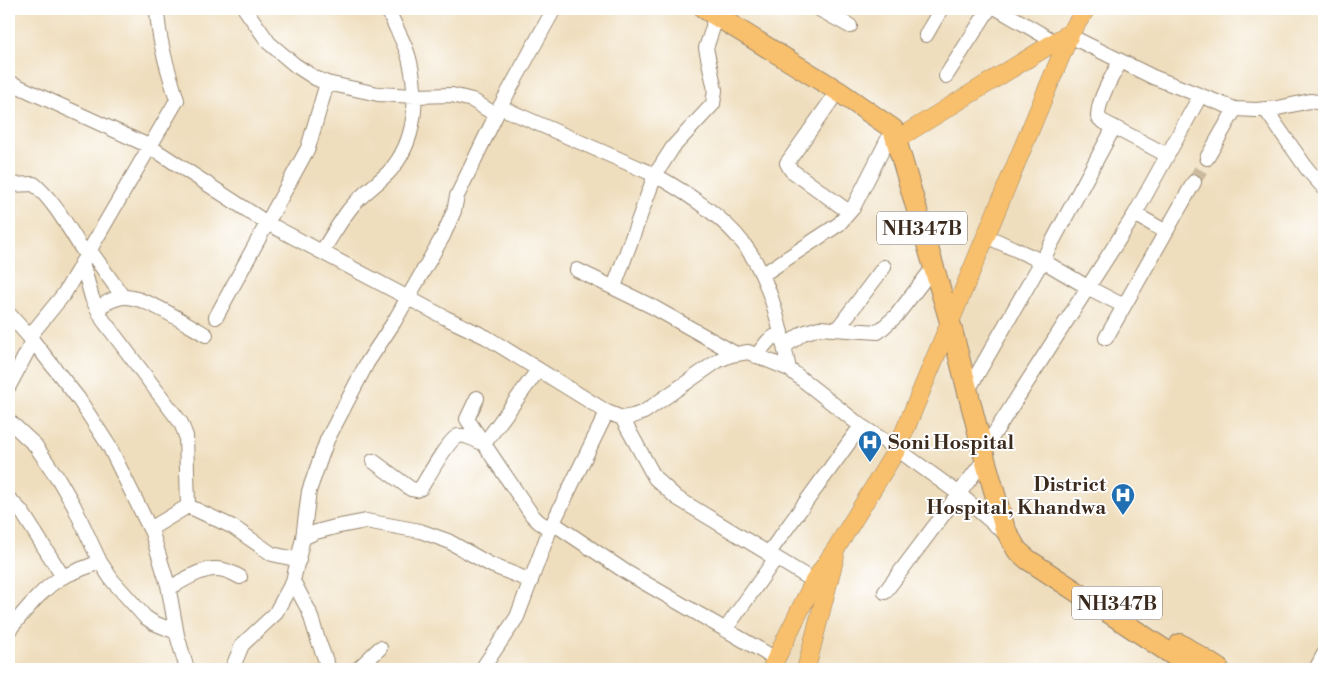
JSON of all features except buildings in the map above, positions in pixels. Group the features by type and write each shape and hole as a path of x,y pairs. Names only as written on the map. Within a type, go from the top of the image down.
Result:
{"highway":[{"path":"711,10 838,91 895,134"},
{"name":"NH347B","path":"895,134 950,322 984,455 1010,539 1027,560 1194,669"},
{"name":"NH347B","path":"1010,539 1026,545 1219,669"}],"main road":[{"path":"774,664 814,581 897,449 986,236 1065,37 1086,9"},
{"path":"895,134 1065,37"},
{"path":"806,669 837,547"}],"street":[{"path":"10,380 31,339 64,294 176,100 158,24 157,9"},
{"path":"244,9 269,43 295,65 315,78 327,83 378,94 452,95 472,100 655,175 678,188 726,225 743,242 755,261 762,275 781,332 789,369"},
{"path":"322,252 349,208 388,172 396,162 415,115 415,96 409,57 388,9"},
{"path":"232,669 242,645 275,614 293,581 303,538 309,491 327,440 367,363 394,322 443,236 454,211 457,196 498,111 554,9"},
{"path":"819,9 850,26"},
{"path":"926,35 941,9"},
{"path":"946,76 989,9"},
{"path":"998,9 1153,77 1235,109 1264,109 1310,101 1324,103"},
{"path":"614,287 655,175 673,147 713,104 715,90 706,48 713,27 711,10"},
{"path":"1120,61 1098,111 1098,117 1102,121 1167,155"},
{"path":"9,82 149,146 267,223 407,298 486,336 606,412 622,418 644,412 719,360 736,354 748,352 789,369 861,426 897,449 958,493 1010,539"},
{"path":"216,316 308,148 327,83"},
{"path":"838,91 787,163 791,170 849,212"},
{"path":"885,592 984,455 1135,214 1200,96"},
{"path":"1208,158 1235,109"},
{"path":"1264,109 1308,170 1324,188"},
{"path":"967,392 1042,262 1114,127"},
{"path":"762,275 839,224 853,208 895,134"},
{"path":"1106,338 1194,182"},
{"path":"9,186 34,184 48,196 61,213 86,255 124,297"},
{"path":"1135,214 1166,232"},
{"path":"986,236 1042,262 1124,306"},
{"path":"86,255 92,298 102,320 181,423 186,436 188,506"},
{"path":"838,328 884,267"},
{"path":"784,347 802,333 819,328 838,328 874,333 882,330 896,316 933,268"},
{"path":"577,270 653,306 736,354"},
{"path":"97,308 112,300 124,297 134,298 155,307 206,335"},
{"path":"9,314 78,398 109,446 150,529 169,588 176,632 187,669"},
{"path":"756,356 768,342 781,332"},
{"path":"484,444 538,370"},
{"path":"477,398 467,419 532,515 539,522 552,526 725,630 774,664"},
{"path":"482,669 517,617 552,526 606,412"},
{"path":"622,418 655,478 677,498 814,581"},
{"path":"9,420 35,445 59,480 74,506 100,562 112,580 145,617 176,632"},
{"path":"725,630 772,556 861,426"},
{"path":"373,461 411,489 417,490 421,488 450,443 457,436 463,436 484,444"},
{"path":"9,500 22,512 64,577"},
{"path":"150,529 188,506"},
{"path":"188,506 233,527 272,554 298,560"},
{"path":"303,538 316,532 366,521 420,530 448,541 491,565 531,581"},
{"path":"9,630 27,608 48,588 64,577 100,562"},
{"path":"169,588 205,570 217,568 240,577"},
{"path":"293,581 309,610 318,640 330,669"},
{"path":"358,669 380,648"},
{"path":"1316,669 1324,654"}],"tunnel":[{"path":"1194,182 1207,158"}],"place":[{"name":"Soni Hospital","path":"870,463"},
{"name":"District Hospital, Khandwa","path":"1123,516"}]}
